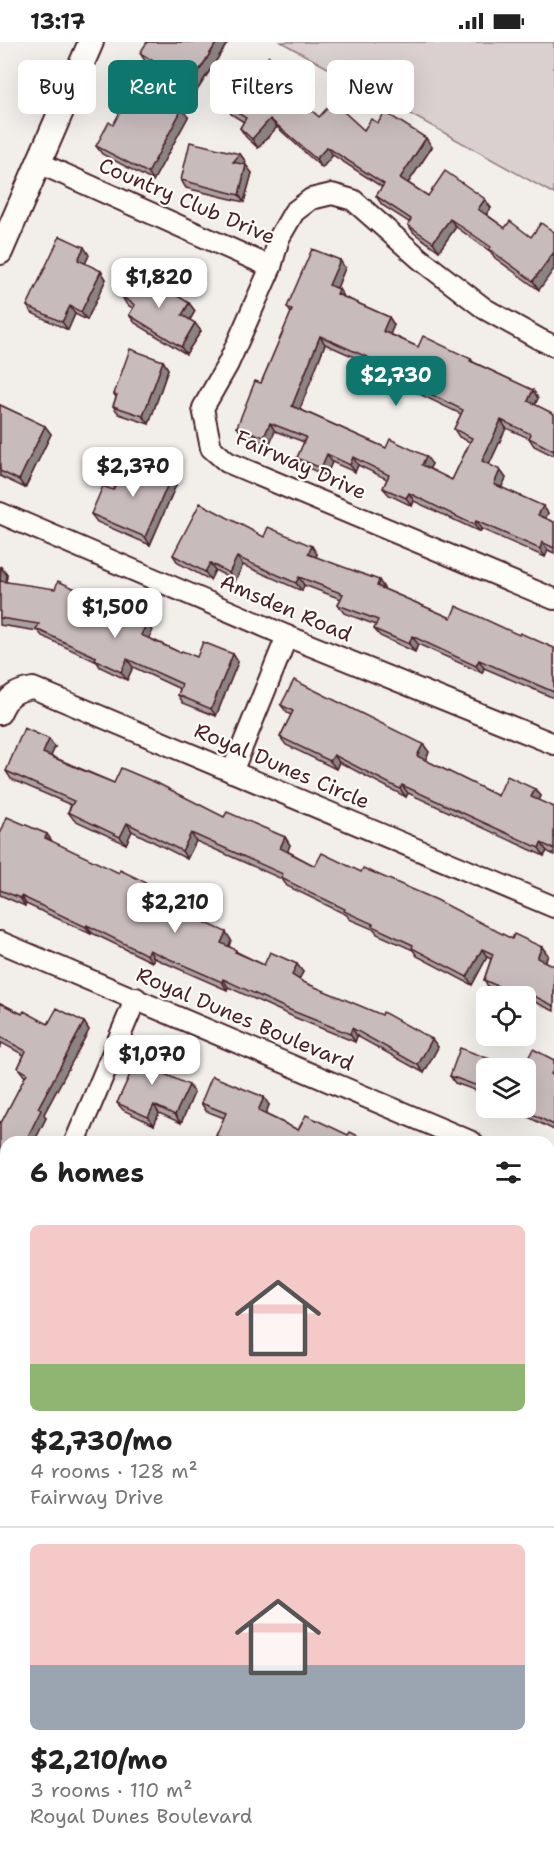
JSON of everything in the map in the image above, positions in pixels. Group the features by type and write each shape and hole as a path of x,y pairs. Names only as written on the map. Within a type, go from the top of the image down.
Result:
{"main road":[{"path":"0,252 91,42"}],"street":[{"name":"Country Club Drive","path":"39,163 272,267 279,238 294,212 311,199 332,194 353,200 420,260 485,309 538,339 554,345"},
{"name":"Fairway Drive","path":"272,267 228,364 203,408 211,448 227,462 554,599"},
{"name":"Amsden Road","path":"0,513 287,636 554,744"},
{"path":"232,772 287,636"},
{"name":"Royal Dunes Circle","path":"0,714 10,697 19,690 33,687 554,906"},
{"name":"Royal Dunes Boulevard","path":"0,942 457,1136"},
{"path":"78,1136 136,998"}],"shaded area":[{"path":"281,42 554,42 554,194 410,114 414,114 414,60 327,60 327,68"}],"building":[{"path":"147,42 217,42 198,73 198,60 152,60 140,53"},
{"path":"327,108 327,114 346,114 364,130 371,119 378,123 384,114 388,114 426,138 400,178 428,196 445,171 485,199 478,209 505,228 510,221 531,237 541,223 554,232 554,252 533,281 489,249 491,247 450,219 433,242 408,225 411,219 376,196 384,184 327,147 316,159 270,119 252,139 240,128 246,118 240,114 315,113 319,117"},
{"path":"119,114 179,114 148,173 96,146 109,122 113,125"},
{"path":"190,142 240,154 233,162 246,165 239,195 181,180"},
{"path":"60,236 84,247 78,260 101,271 81,312 70,306 62,322 27,306"},
{"path":"312,249 340,260 329,285 339,289 337,294 389,317 383,331 418,347 423,336 533,390 528,401 554,414 554,451 529,438 531,434 501,420 482,461 500,470 494,484 543,506 538,515 554,522 554,548 542,542 540,549 476,521 474,525 409,493 406,498 383,488 389,475 353,457 350,465 327,454 321,468 297,458 306,437 270,423 264,437 237,427 255,381 261,383 292,310 287,307","holes":["320,336 405,374 402,380 463,410 454,429 472,438 452,480 422,465 426,456 390,439 386,448 292,406"]},
{"path":"138,271 189,303 182,315 195,323 181,347 129,315 135,305 122,297"},
{"path":"130,349 163,361 143,416 113,406 117,395 114,394"},
{"path":"0,405 45,426 19,480 0,471"},
{"path":"127,458 171,477 145,537 91,514 103,486 113,490"},
{"path":"200,503 264,537 268,527 312,546 308,554 379,580 377,586 451,618 456,606 519,635 520,633 554,648 554,692 479,660 476,666 412,636 409,644 374,629 378,620 338,605 343,594 299,577 296,583 237,557 229,573 210,563 205,572 173,555"},
{"path":"0,581 55,589 58,581 80,591 73,608 111,625 118,609 147,623 141,635 181,653 182,651 197,657 203,642 233,654 211,709 178,695 182,684 127,659 121,672 95,660 96,657 36,629 39,624 0,618"},
{"path":"294,680 423,744 417,756 498,796 507,776 535,789 531,797 554,807 554,849 541,843 539,848 402,785 400,789 334,755 330,761 280,737 293,711 281,705"},
{"path":"24,728 49,739 43,753 87,772 114,783 121,768 159,784 224,817 227,812 285,837 280,848 315,866 322,853 361,872 363,868 437,900 512,939 514,934 542,947 537,958 554,966 554,1006 536,997 536,986 498,986 484,980 493,954 482,949 467,977 412,948 413,945 281,878 283,874 191,833 182,851 127,823 120,837 68,812 74,801 6,771"},
{"path":"7,817 47,834 45,838 119,873 120,870 145,882 139,892 226,932 221,943 236,950 235,952 264,965 270,952 297,964 292,975 303,982 382,1015 383,1012 432,1039 418,1065 352,1028 350,1034 149,950 147,955 87,925 86,927 21,896 20,898 0,890 0,832"},
{"path":"0,1003 22,1014 24,1011 48,1024 57,1008 84,1022 38,1108 41,1110 28,1136 0,1136 0,1122 27,1073 18,1068 26,1051 0,1037"},
{"path":"143,1046 167,1057 160,1072 189,1085 175,1115 154,1105 148,1117 117,1103"},
{"path":"460,1048 487,1058 476,1058 476,1085 450,1076"},
{"path":"533,1049 554,1060 554,1069 551,1074 554,1076 554,1125 536,1116 536,1058 528,1058"},
{"path":"212,1076 264,1097 258,1111 298,1130 306,1115 348,1135 350,1132 358,1136 216,1136 226,1113 201,1103"}]}
